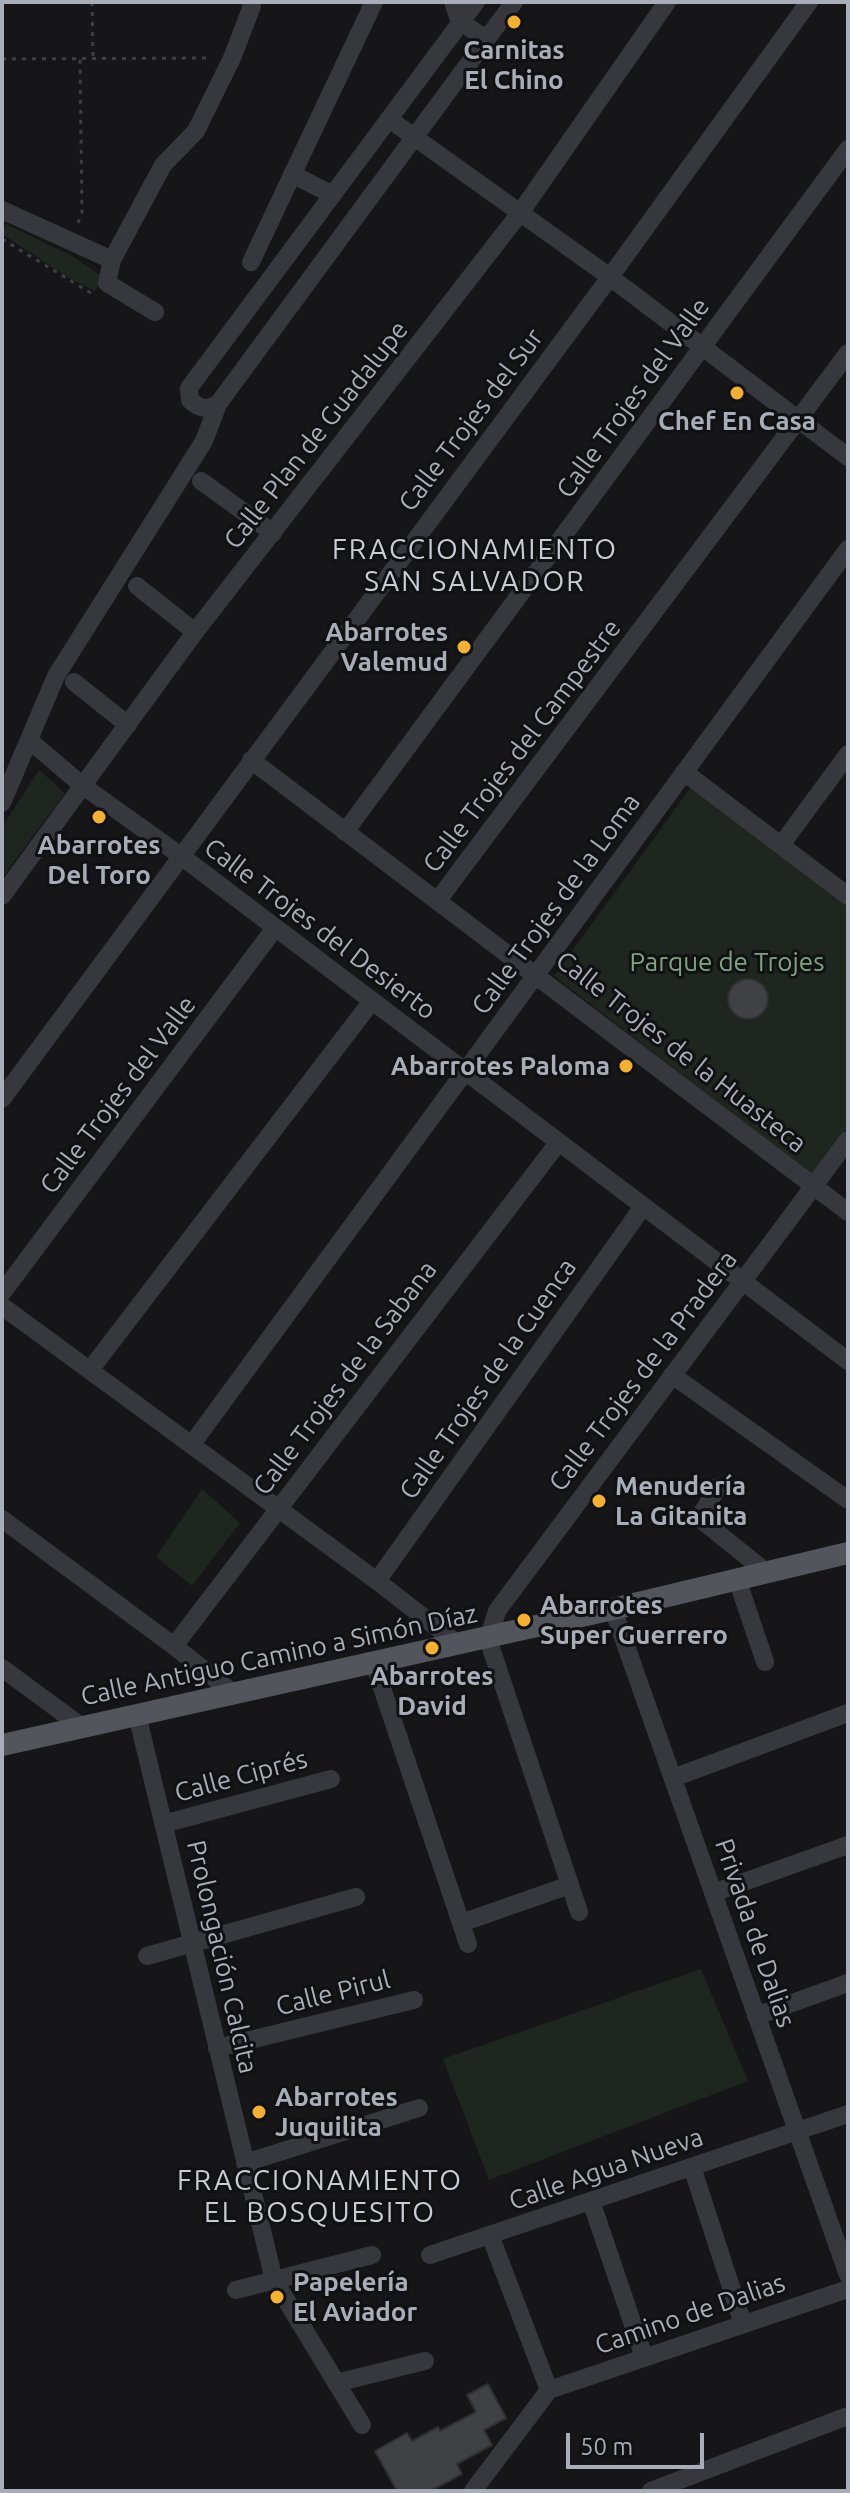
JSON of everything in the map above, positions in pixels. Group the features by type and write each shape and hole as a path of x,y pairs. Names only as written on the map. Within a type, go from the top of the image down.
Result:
{"main road":[{"name":"Calle Antiguo Camino a Simón Díaz","path":"2,1745 613,1609 848,1553"}],"street":[{"path":"155,312 107,283 112,260 163,165 196,131 232,58 251,2"},
{"path":"251,262 374,2"},
{"path":"453,2 460,22 487,39"},
{"path":"218,404 208,409 198,407 190,400 189,388 476,2"},
{"path":"2,803 56,676 204,441 218,404 514,2"},
{"name":"Calle Plan de Guadalupe","path":"2,896 195,632 520,213 667,2"},
{"name":"Calle Trojes del Sur","path":"2,1099 610,277 809,2"},
{"path":"389,119 610,277 848,457"},
{"name":"Calle Trojes del Valle","path":"345,832 848,149"},
{"path":"292,174 333,195"},
{"path":"2,210 112,260"},
{"name":"Calle Trojes del Campestre","path":"438,900 848,353"},
{"path":"201,481 273,533"},
{"name":"Calle Trojes de la Loma","path":"192,1444 848,549"},
{"path":"137,586 195,632"},
{"path":"74,682 128,725"},
{"name":"Calle Trojes del Desierto","path":"29,740 83,786 181,856 848,1361"},
{"path":"781,845 848,754"},
{"name":"Calle Trojes de la Huasteca","path":"251,760 848,1212"},
{"path":"684,772 848,896"},
{"name":"Calle Trojes del Valle","path":"2,1293 275,928"},
{"path":"90,1370 372,1001"},
{"name":"Calle Trojes de la Pradera","path":"489,1637 497,1611 848,1140"},
{"name":"Calle Trojes de la Sabana","path":"174,1646 558,1143"},
{"name":"Calle Trojes de la Cuenca","path":"377,1581 642,1208"},
{"path":"2,1306 279,1508 458,1644"},
{"path":"672,1375 848,1500"},
{"path":"718,1487 699,1518 766,1572"},
{"path":"2,1519 233,1693"},
{"path":"737,1579 765,1662"},
{"name":"Privada de Dalias","path":"613,1609 848,2275"},
{"path":"489,1637 579,1912"},
{"path":"373,1661 468,1944"},
{"path":"2,1668 82,1727"},
{"path":"673,1778 848,1713"},
{"name":"Prolongación Calcita","path":"137,1715 274,2280 362,2425"},
{"name":"Calle Ciprés","path":"163,1824 331,1779"},
{"path":"713,1893 848,1845"},
{"path":"461,1923 570,1885"},
{"path":"147,1956 356,1897"},
{"path":"756,2016 848,1983"},
{"name":"Calle Pirul","path":"217,2048 414,2000"},
{"path":"245,2163 419,2108"},
{"name":"Calle Agua Nueva","path":"430,2255 848,2114"},
{"path":"692,2167 743,2324"},
{"path":"591,2201 644,2357"},
{"path":"473,2491 549,2390 490,2235"},
{"path":"236,2290 372,2255"},
{"name":"Camino de Dalias","path":"549,2390 848,2289"},
{"path":"336,2383 425,2361"},
{"path":"651,2491 848,2416"}],"path":[{"path":"92,2 93,59"},
{"path":"2,59 232,58"},
{"path":"71,241 82,212 80,59"},
{"path":"2,239 89,292 98,291 107,283"}],"green space":[{"path":"6,224 72,256 103,277 95,291 67,277 2,234"},
{"path":"39,770 65,793 2,878 2,827"},
{"name":"Parque de Trojes","path":"691,787 848,906 848,1127 812,1175 554,976"},
{"path":"202,1489 240,1523 192,1586 156,1557"},
{"path":"701,1969 748,2081 489,2180 443,2059"}],"building":[{"path":"748,979 762,985 768,999 762,1013 748,1019 734,1013 728,999 734,985"},
{"path":"488,2384 506,2418 484,2430 492,2445 457,2464 462,2474 430,2491 397,2491 375,2451 407,2433 412,2441 438,2427 440,2431 476,2412 467,2395"}],"place":[{"name":"Carnitas El Chino","path":"514,22"},
{"name":"Chef En Casa","path":"737,393"},
{"name":"Abarrotes Valemud","path":"464,647"},
{"name":"Abarrotes Del Toro","path":"99,817"},
{"name":"Abarrotes Paloma","path":"626,1066"},
{"name":"Menudería La Gitanita","path":"599,1501"},
{"name":"Abarrotes Super Guerrero","path":"524,1620"},
{"name":"Abarrotes David","path":"432,1648"},
{"name":"Abarrotes Juquilita","path":"259,2112"},
{"name":"Papelería El Aviador","path":"277,2297"}],"district":[{"name":"FRACCIONAMIENTO SAN SALVADOR","path":"475,566"},
{"name":"FRACCIONAMIENTO EL BOSQUESITO","path":"320,2197"}]}
